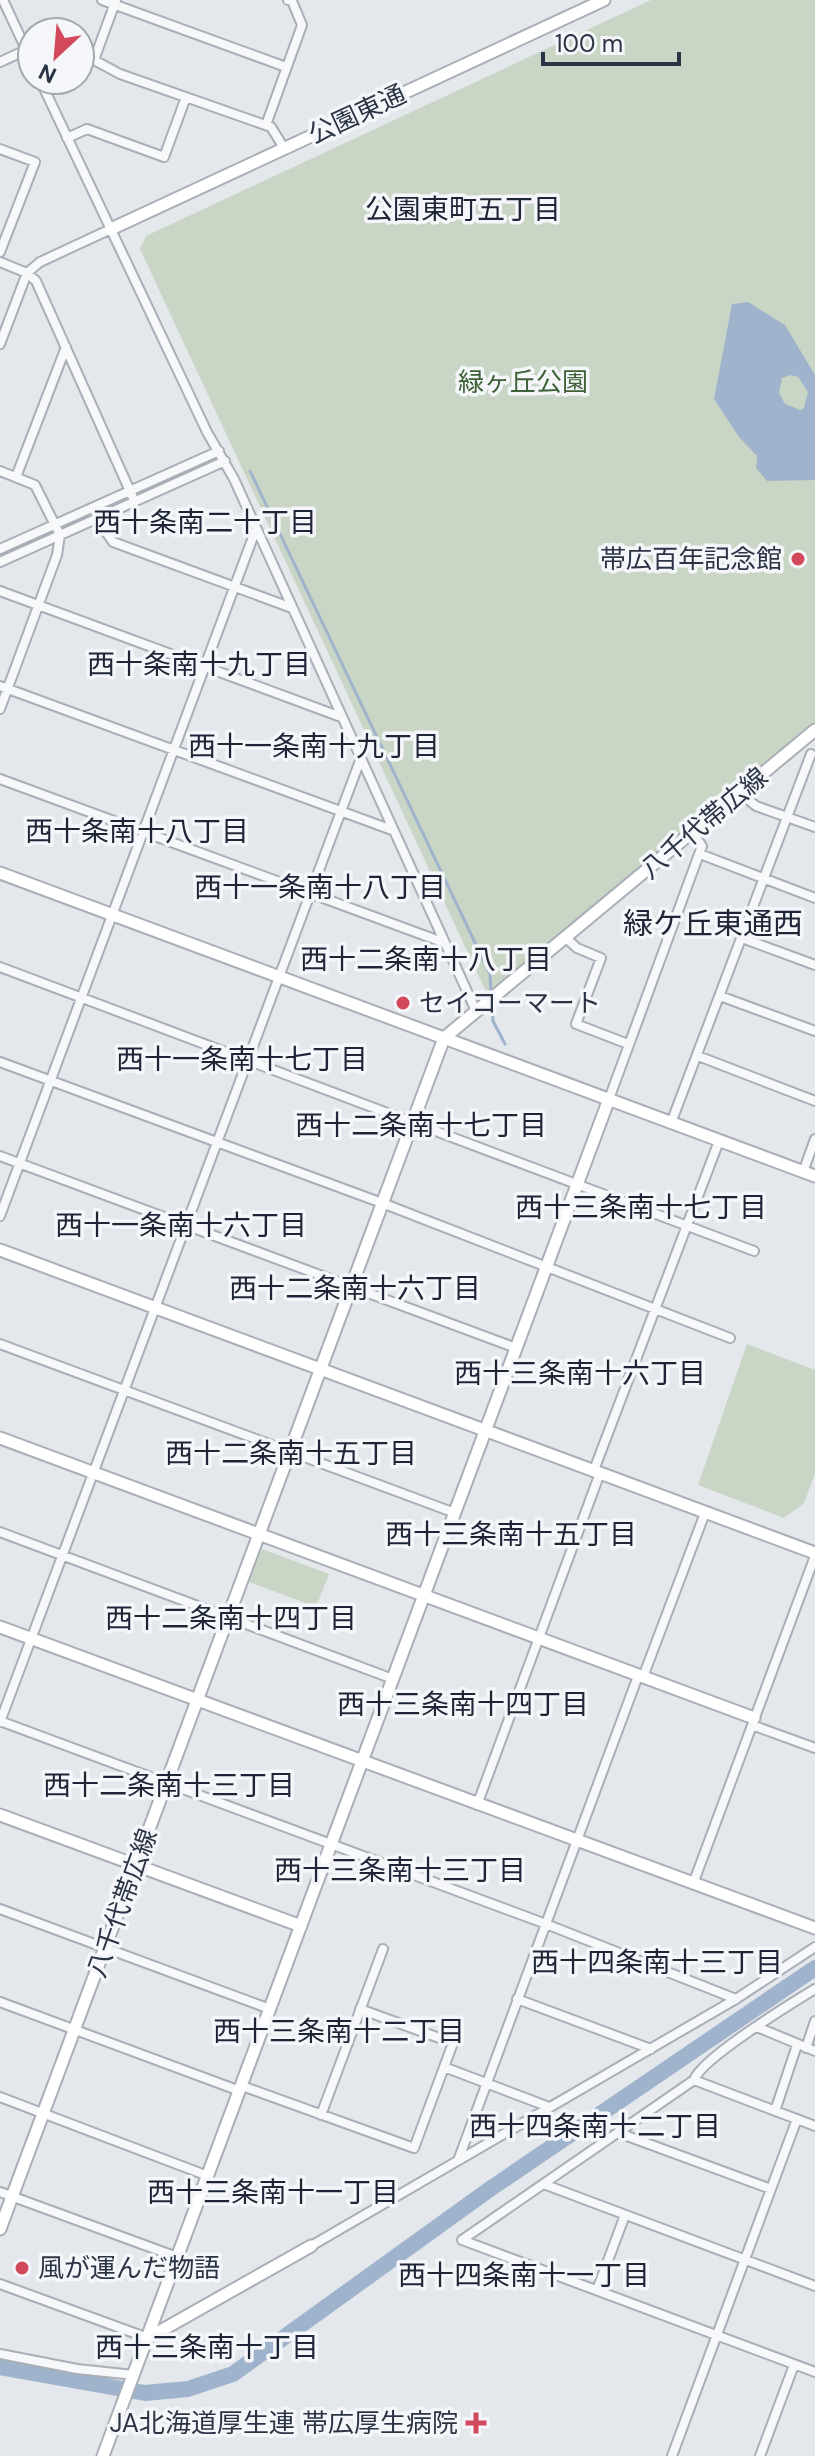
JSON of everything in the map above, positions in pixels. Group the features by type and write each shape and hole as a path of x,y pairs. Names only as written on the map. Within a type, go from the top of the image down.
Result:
{"street":[{"path":"3,0 16,28"},
{"path":"102,0 115,2 286,67"},
{"path":"266,125 302,25 292,1 288,0"},
{"name":"公園東通","path":"111,229 604,0"},
{"path":"115,2 94,60 120,74 266,125 284,148"},
{"path":"47,96 225,461 476,1011"},
{"path":"67,138 87,129 164,157 186,97"},
{"path":"0,149 35,162 0,252"},
{"path":"0,344 27,273 40,262 111,229"},
{"path":"0,262 27,273 36,281 134,500"},
{"path":"16,477 66,347"},
{"path":"0,549 219,451"},
{"path":"0,562 225,461"},
{"path":"0,471 35,485 60,535 57,555 4,688 0,709"},
{"path":"97,519 113,542 292,608"},
{"path":"0,1216 256,529"},
{"path":"0,591 341,717"},
{"path":"4,688 392,830"},
{"name":"八千代帯広線","path":"0,2229 6,2194 43,2113 75,2030 444,1038 815,730"},
{"path":"671,1123 813,755 800,743"},
{"path":"361,758 276,978 0,1722 546,1924 736,1999"},
{"path":"0,779 445,943"},
{"path":"740,793 756,806 815,827"},
{"path":"103,2456 700,854 702,846 692,832"},
{"path":"700,854 815,898"},
{"path":"0,873 815,1176"},
{"path":"565,937 577,948 601,958 576,1024 628,1044"},
{"path":"742,938 815,965"},
{"path":"0,967 754,1251"},
{"path":"720,996 815,1031"},
{"path":"698,1056 815,1101"},
{"path":"0,1062 547,1265 730,1338"},
{"path":"803,1172 815,1139"},
{"path":"477,1805 719,1141"},
{"path":"0,1156 516,1348"},
{"path":"0,1250 815,1554 693,1884"},
{"path":"0,1344 455,1513"},
{"path":"0,1438 640,1676 815,1748"},
{"path":"458,2160 484,2082 705,1513"},
{"path":"0,1532 393,1679"},
{"path":"0,1627 815,1928"},
{"path":"0,1815 301,1926"},
{"path":"0,1909 270,2009"},
{"path":"0,2284 148,2338 651,2049 736,1999 815,1947"},
{"path":"321,2115 383,1949"},
{"path":"815,1989 697,2071 694,2080 546,2185 462,2240 815,2372"},
{"path":"517,1999 651,2049"},
{"path":"0,2002 414,2148 453,2043 360,2009"},
{"path":"775,2111 806,2048 815,2021"},
{"path":"757,2027 806,2048"},
{"path":"444,2067 549,2107"},
{"path":"694,2080 815,2126"},
{"path":"0,2097 208,2176"},
{"path":"672,2456 797,2119"},
{"path":"619,2133 771,2189"},
{"path":"546,2185 815,2286"},
{"path":"6,2194 177,2257"},
{"path":"597,2290 625,2215"},
{"path":"0,2354 132,2379"},
{"path":"760,2456 794,2365"}],"green space":[{"name":"緑ヶ丘公園","path":"651,0 815,0 815,725 488,996 140,249 146,236"},
{"path":"747,1344 815,1370 815,1474 804,1503 784,1518 698,1485"},
{"path":"262,1549 329,1574 316,1607 249,1582"}],"water":[{"path":"748,302 785,325 815,375 815,480 767,481 756,468 757,456 739,437 714,399 732,304","holes":["791,375 798,377 808,392 804,408 800,410 785,404 779,393 782,378"]}],"waterway":[{"path":"250,471 490,974 491,995"},
{"path":"492,1003 493,1021 505,1044"},
{"path":"0,2367 145,2393 188,2389 233,2374 490,2189 815,1968"},
{"path":"63,2380 65,2372"}],"place":[{"name":"帯広百年記念館","path":"798,559"},
{"name":"セイコーマート","path":"403,1003"},
{"name":"風が運んだ物語","path":"22,2268"},
{"name":"JA北海道厚生連 帯広厚生病院","path":"476,2423"}],"district":[{"name":"公園東町五丁目","path":"463,209"},
{"name":"西十条南二十丁目","path":"205,522"},
{"name":"西十条南十九丁目","path":"199,664"},
{"name":"西十一条南十九丁目","path":"314,746"},
{"name":"西十条南十八丁目","path":"137,831"},
{"name":"西十一条南十八丁目","path":"320,887"},
{"name":"緑ケ丘東通西","path":"713,923"},
{"name":"西十二条南十八丁目","path":"426,959"},
{"name":"西十一条南十七丁目","path":"242,1059"},
{"name":"西十二条南十七丁目","path":"421,1125"},
{"name":"西十三条南十七丁目","path":"641,1207"},
{"name":"西十一条南十六丁目","path":"181,1225"},
{"name":"西十二条南十六丁目","path":"355,1288"},
{"name":"西十三条南十六丁目","path":"580,1373"},
{"name":"西十二条南十五丁目","path":"291,1453"},
{"name":"西十三条南十五丁目","path":"511,1534"},
{"name":"西十二条南十四丁目","path":"231,1618"},
{"name":"西十三条南十四丁目","path":"463,1704"},
{"name":"西十二条南十三丁目","path":"169,1785"},
{"name":"西十三条南十三丁目","path":"400,1870"},
{"name":"西十四条南十三丁目","path":"657,1962"},
{"name":"西十三条南十二丁目","path":"339,2031"},
{"name":"西十四条南十二丁目","path":"595,2126"},
{"name":"西十三条南十一丁目","path":"273,2192"},
{"name":"西十四条南十一丁目","path":"524,2275"},
{"name":"西十三条南十丁目","path":"207,2347"}]}
